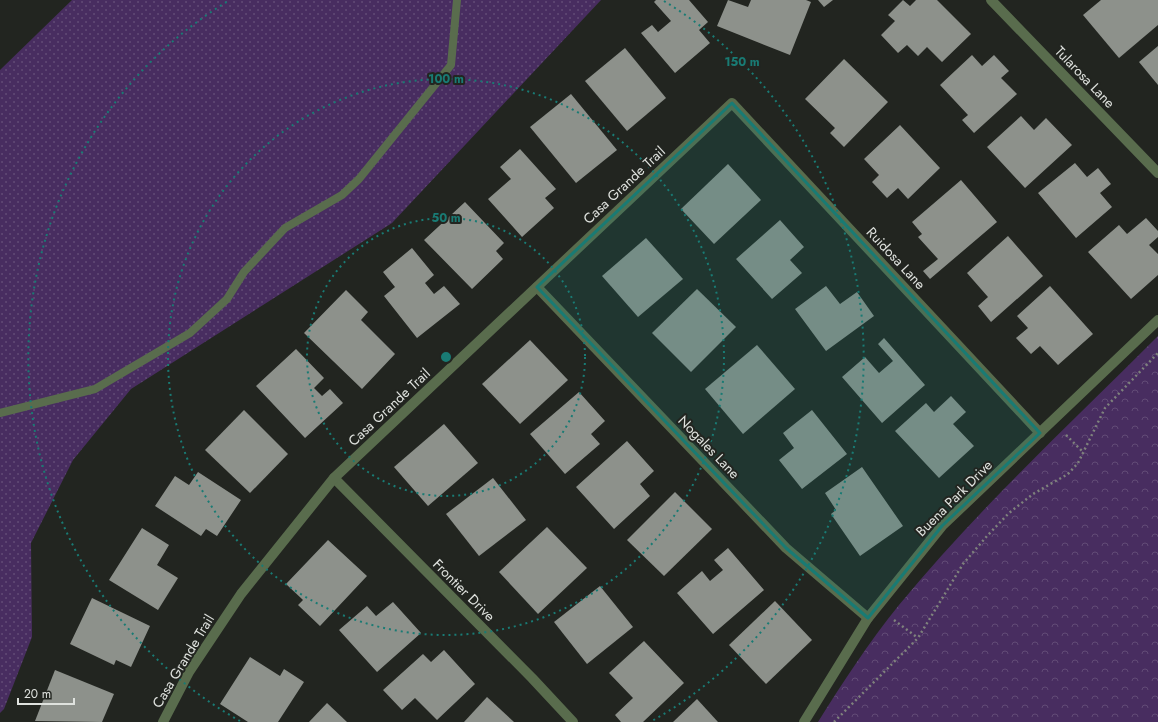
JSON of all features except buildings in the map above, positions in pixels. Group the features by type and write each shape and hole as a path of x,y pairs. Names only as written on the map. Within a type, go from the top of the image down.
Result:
{"street":[{"name":"Tularosa Lane","path":"991,0 1158,173"},
{"name":"Casa Grande Trail","path":"163,722 189,672 241,594 334,478 732,103"},
{"name":"Ruidosa Lane","path":"732,103 1040,433"},
{"name":"Nogales Lane","path":"537,287 786,548 868,618"},
{"name":"Buena Park Drive","path":"804,722 868,618 942,526 1158,320"},
{"name":"Frontier Drive","path":"334,478 527,672 573,722"}],"lane":[{"path":"0,413 95,389 190,333 227,299 244,272 285,228 342,195 359,179 452,65 457,0"}],"path":[{"path":"834,722 918,638 963,564 987,536 1021,503 1068,474 1078,463 1105,408 1158,353"},
{"path":"1066,435 1083,452"},
{"path":"894,620 918,638"}],"highlighted area":[{"path":"732,103 1040,433 942,526 868,618 786,548 537,287"}],"green space":[{"path":"72,0 601,0 392,223 131,389 73,460 31,543 32,637 4,709 0,713 0,70"},
{"path":"1158,336 1158,722 818,722 877,633 929,569 992,501"}]}
